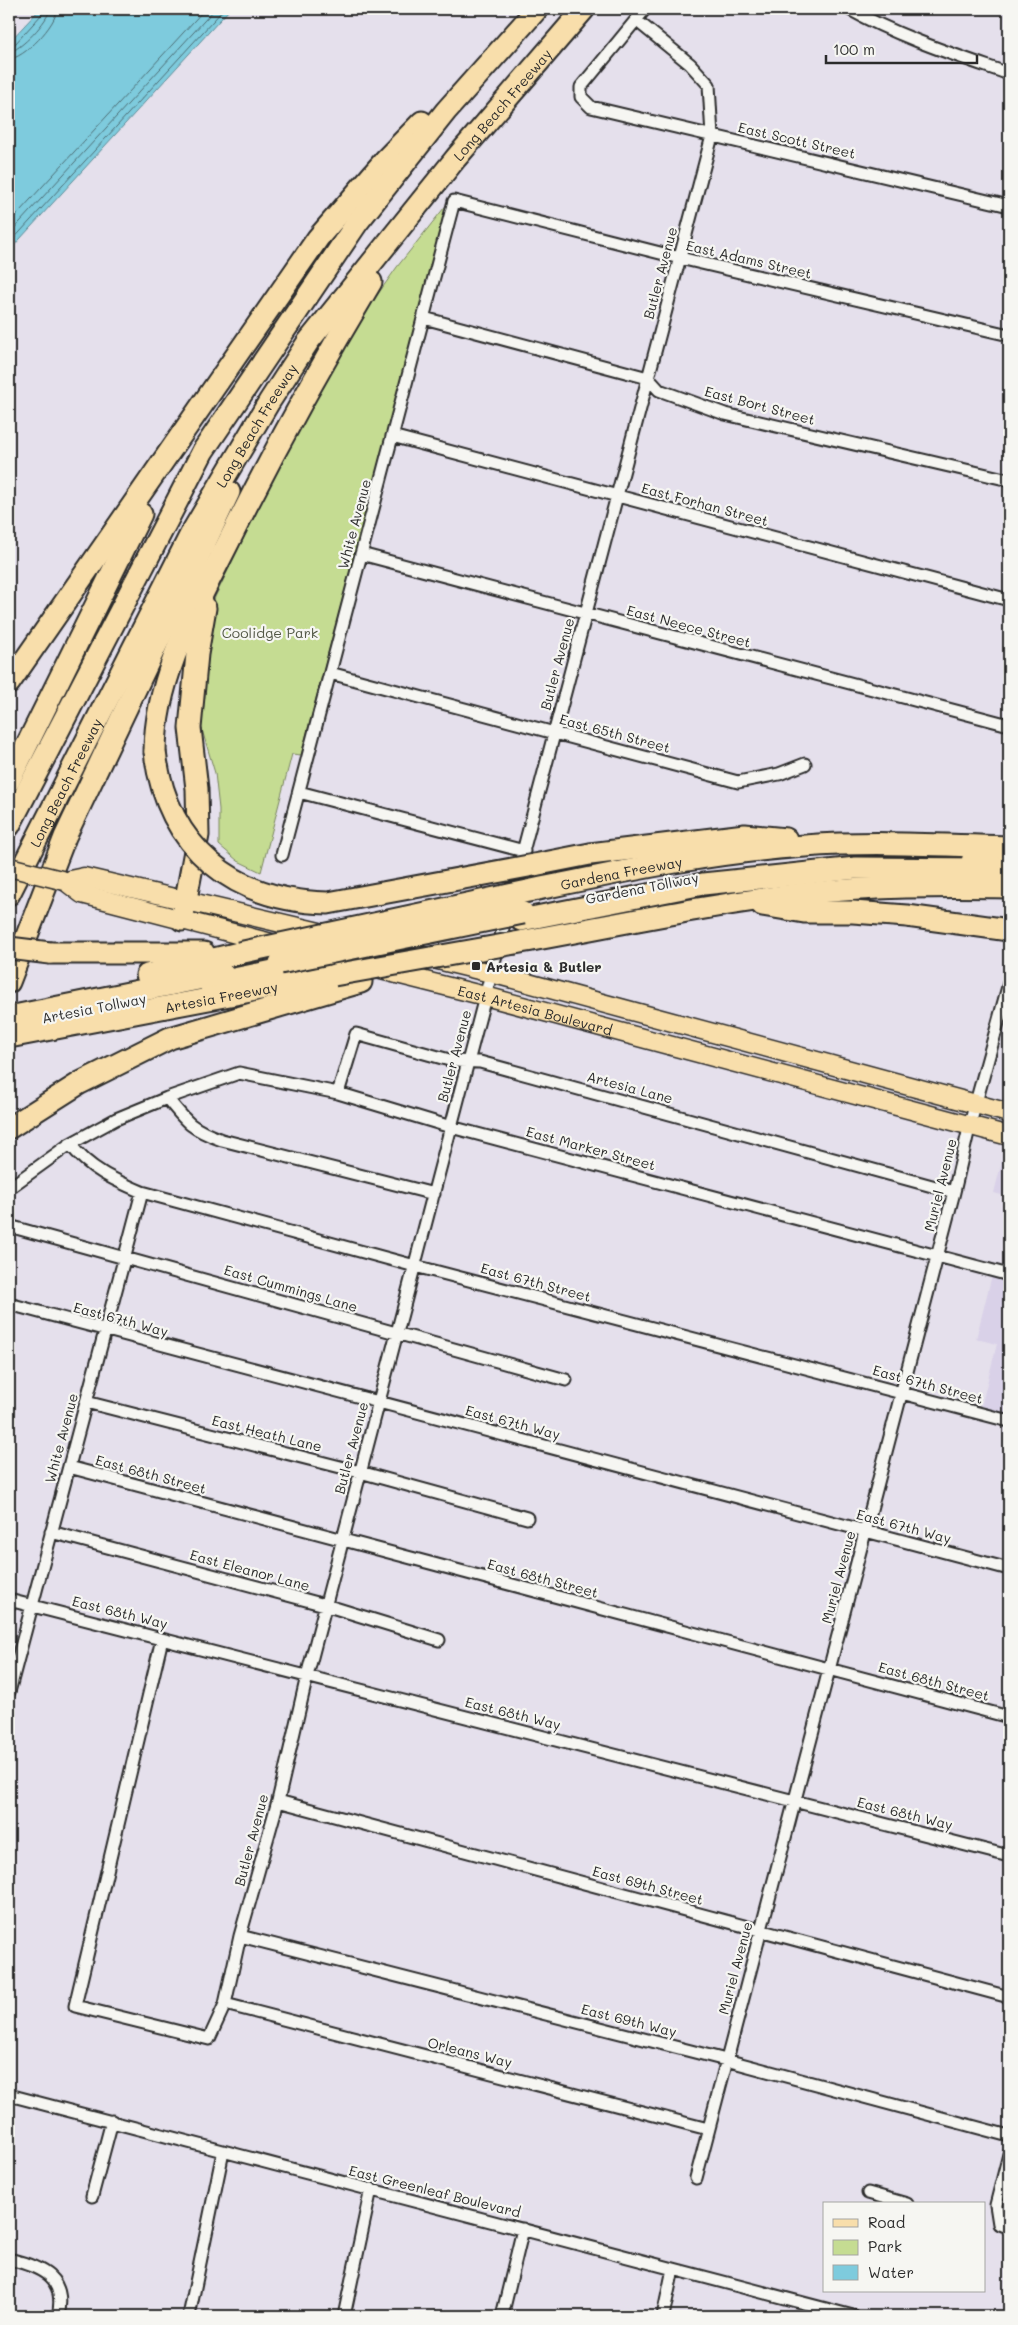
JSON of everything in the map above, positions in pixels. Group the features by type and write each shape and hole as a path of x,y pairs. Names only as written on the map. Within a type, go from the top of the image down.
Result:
{"highway":[{"name":"Long Beach Freeway","path":"9,826 203,451 357,223 446,111 537,9"},
{"path":"9,683 318,238 386,159 412,133 508,24 537,9"},
{"name":"Long Beach Freeway","path":"9,894 192,532 269,402 308,342 456,158 584,9"},
{"path":"456,158 374,277 339,334 275,449 199,599 165,680 155,726 155,752 158,776 165,799 183,832 206,860 253,889 276,898 299,902 328,903 529,858 590,854 745,835 781,838 805,846"},
{"path":"9,982 64,837 212,532 269,402"},
{"path":"9,781 107,578 192,422"},
{"path":"182,920 198,835 197,789 190,728 197,654 206,601 225,549"},
{"path":"9,814 17,798 33,778"},
{"name":"Gardena Freeway","path":"239,953 667,862 805,846 931,845 1009,847"},
{"name":"Gardena Tollway","path":"522,917 689,878 787,866 903,861 1009,864"},
{"name":"Gardena Tollway","path":"288,964 522,917 703,884 856,868 982,869 1009,887"},
{"path":"9,1128 80,1083 170,1038 361,982 434,958 740,902 804,894 914,886 1009,887"},
{"path":"740,902 804,912 854,912 907,916 1009,930"},
{"path":"9,948 50,953 239,953"},
{"name":"Artesia Freeway","path":"24,1021 239,953"},
{"name":"Artesia Freeway","path":"24,1021 334,975 434,958"},
{"name":"Artesia Tollway","path":"9,1017 24,1021 288,964"},
{"name":"Artesia Freeway","path":"9,1006 24,1021"}],"main road":[{"name":"East Artesia Boulevard","path":"9,867 65,881 82,894 485,996 970,1124 1009,1136"},
{"name":"East Artesia Boulevard","path":"65,881 84,877 186,899 491,973 1009,1113"}],"street":[{"path":"636,20 645,9"},
{"path":"849,9 872,22 948,53 1009,74"},
{"name":"East Scott Street","path":"636,20 581,87 581,97 591,107 1009,206"},
{"name":"Butler Avenue","path":"162,1639 76,2006 209,2040 225,2004 240,1936 278,1801 325,1605 491,973 529,858 555,733 712,136 709,85 690,64 636,20"},
{"name":"East Adams Street","path":"454,201 680,258 1009,335"},
{"name":"White Avenue","path":"282,855 454,201"},
{"name":"East Bort Street","path":"424,318 648,378 659,390 725,414 1009,480"},
{"name":"East Forhan Street","path":"392,436 1009,600"},
{"name":"East Neece Street","path":"361,554 586,615 1009,725"},
{"name":"East 65th Street","path":"330,673 738,782 761,779 805,764"},
{"path":"299,792 529,858"},
{"name":"Muriel Avenue","path":"696,2178 938,1255 970,1124 1009,984"},
{"name":"Artesia Lane","path":"338,1093 356,1034 453,1060 469,1060 954,1192"},
{"name":"East Marker Street","path":"9,1188 70,1144 116,1119 167,1098 239,1073 338,1093 451,1127 1009,1275"},
{"path":"167,1098 198,1131 222,1140 434,1194"},
{"name":"East 67th Street","path":"70,1144 81,1159 107,1177 142,1192 415,1266 1009,1421"},
{"name":"White Avenue","path":"9,1692 142,1192"},
{"name":"East Cummings Lane","path":"9,1226 566,1380"},
{"name":"East 67th Way","path":"9,1304 1009,1569"},
{"name":"East Heath Lane","path":"86,1402 360,1472 527,1518"},
{"name":"East 68th Street","path":"69,1467 1009,1717"},
{"name":"East Eleanor Lane","path":"51,1532 325,1605 439,1640"},
{"name":"East 68th Way","path":"9,1600 1009,1856"},
{"name":"East 69th Street","path":"278,1801 1009,1997"},
{"name":"East 69th Way","path":"240,1936 726,2060 1009,2136"},
{"name":"Orleans Way","path":"225,2004 708,2129"},
{"name":"East Greenleaf Boulevard","path":"9,2095 673,2269 812,2311 853,2316"},
{"path":"92,2196 112,2122"},
{"path":"189,2316 223,2152"},
{"path":"1009,2154 990,2207 999,2224 1009,2228"},
{"path":"344,2316 371,2190"},
{"path":"868,2193 900,2202"},
{"path":"502,2316 523,2229"},
{"path":"9,2259 44,2271 56,2282 61,2303 58,2316"},
{"path":"664,2316 673,2269"}],"shaded area":[{"path":"1004,1153 1009,1154 1009,1197 994,1193"},
{"path":"992,1275 1009,1279 1009,1414 981,1407 997,1344 976,1339"}],"green space":[{"name":"Coolidge Park","path":"448,203 301,755 292,754 261,872 238,861 219,845 219,809 215,773 196,710 198,663 215,597 315,392 366,311 397,267"}],"water":[{"path":"40,9 230,9 9,251 9,42"}],"place":[{"name":"Artesia & Butler","path":"476,966"}]}
